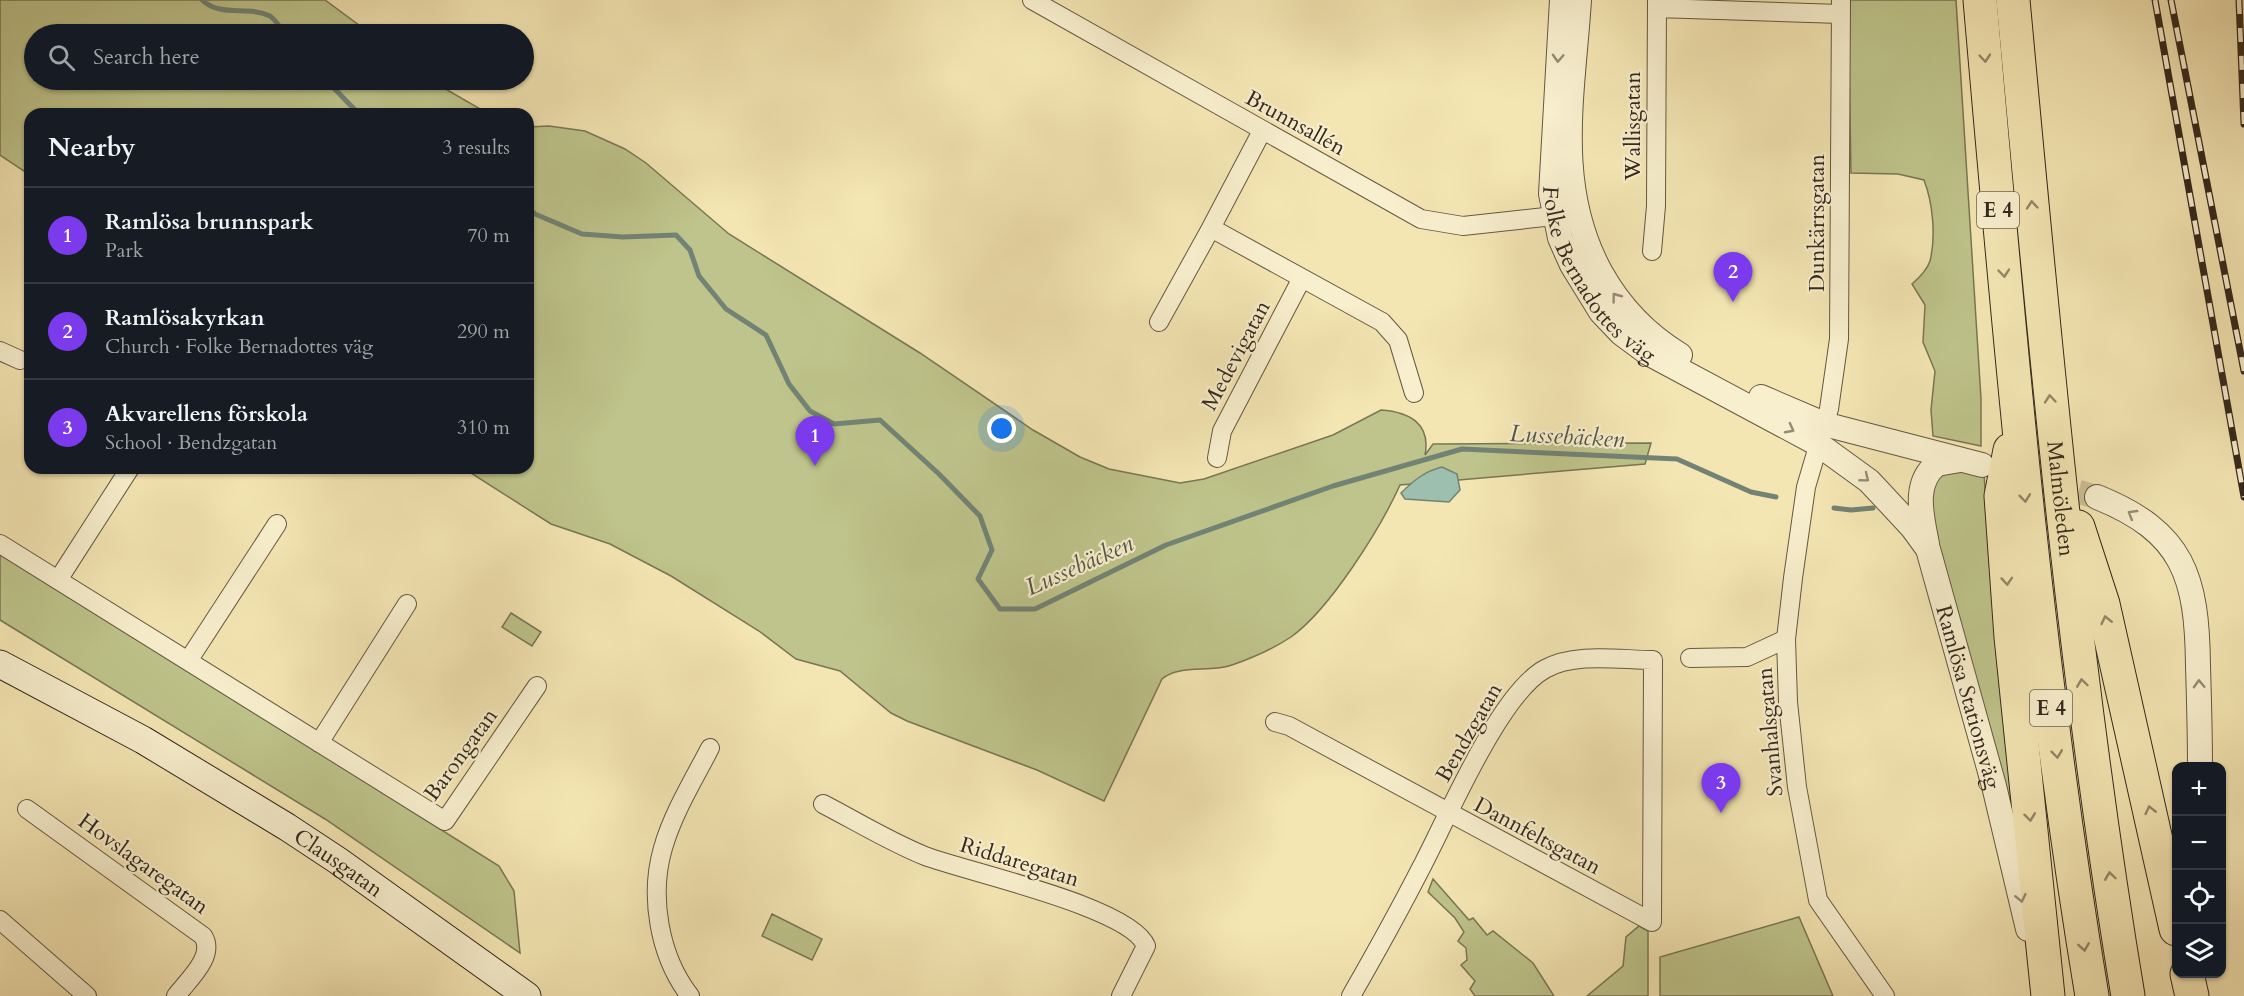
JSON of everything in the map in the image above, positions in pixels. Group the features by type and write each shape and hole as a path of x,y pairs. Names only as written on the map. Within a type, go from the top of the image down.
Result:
{"highway":[{"name":"Malmöleden","path":"1980,0 2016,419 2059,770 2092,996"},
{"name":"Malmöleden","path":"2013,0 2055,457 2076,641 2128,996"},
{"path":"2016,419 2001,496 2011,637 2048,996"},
{"path":"2055,457 2103,604 2175,924"},
{"path":"2188,978 2192,996"}],"main road":[{"name":"Clausgatan","path":"0,663 143,740 337,860 527,996"},
{"name":"Clausgatan","path":"0,683 143,740"}],"street":[{"name":"Brunnsallén","path":"1032,0 1421,219 1463,226 1554,216"},
{"name":"Folke Bernadottes väg","path":"1562,0 1551,162 1554,216 1560,238 1572,265 1601,312 1622,333 1648,353 1821,434"},
{"name":"Folke Bernadottes väg","path":"1579,0 1570,112 1571,183 1582,232 1610,289 1637,322 1667,347 1772,403 1821,434"},
{"path":"1657,4 1841,7"},
{"name":"Wallisgatan","path":"1652,251 1656,206 1657,4"},
{"name":"Dunkärrsgatan","path":"1821,434 1839,339 1841,7"},
{"path":"1159,322 1262,131"},
{"path":"1210,228 1382,321 1392,331 1407,363 1414,393"},
{"name":"Medevigatan","path":"1217,458 1222,431 1302,278"},
{"path":"0,351 20,360"},
{"path":"1821,434 1971,462 1937,464 1928,474 1923,486 1921,507 1928,549"},
{"name":"Ramlösa Stationsväg","path":"1821,434 1912,527 1928,549 2005,829 2041,996"},
{"name":"Svanhalsgatan","path":"1821,434 1806,487 1786,639 1791,742 1813,884 1824,912 1885,996"},
{"path":"58,580 126,474"},
{"path":"2097,497 2129,511 2148,524 2170,546 2186,574 2197,611 2200,762"},
{"path":"189,661 277,524"},
{"name":"Barongatan","path":"0,544 445,821 537,686"},
{"path":"318,743 407,604"},
{"path":"1690,658 1747,657 1786,639"},
{"name":"Bendzgatan","path":"1351,996 1506,708 1534,676 1552,665 1568,661 1653,660 1652,922"},
{"name":"Dannfeltsgatan","path":"1275,722 1289,726 1449,815 1652,922"},
{"path":"690,996 668,955 660,931 658,873 670,830 710,748"},
{"name":"Riddaregatan","path":"823,804 922,855 1091,908 1134,932 1146,946 1121,996"},
{"name":"Hovslagaregatan","path":"27,809 203,936 208,946 205,958 176,996"},
{"path":"0,920 87,996"},
{"path":"2203,978 2204,996"}],"green space":[{"path":"0,0 325,0 357,24 24,24 24,90 447,90 479,108 24,108 24,171 0,155"},
{"path":"1848,0 1956,0 1981,399 1981,446 1933,436 1931,410 1935,371 1923,342 1925,305 1912,284 1927,268 1932,252 1933,220 1924,180 1898,174 1851,173"},
{"path":"549,126 585,131 625,149 646,163 729,234 920,353 1033,430 1080,457 1109,469 1180,483 1204,479 1333,435 1381,410 1401,414 1416,422 1425,435 1425,455 1433,444 1651,443 1645,464 1400,485 1353,567 1322,608 1291,637 1262,653 1232,665 1186,670 1169,674 1162,679 1104,801 1037,770 891,713 840,671 796,659 759,631 671,576 610,544 551,524 472,474 534,474 534,127"},
{"path":"1949,471 1984,474 1997,660 2019,847 1935,547 1930,489 1936,478"},
{"path":"0,553 499,866 514,891 520,953 325,819 0,620"},
{"path":"511,613 541,632 532,646 502,627"},
{"path":"1433,879 1469,920 1473,918 1487,935 1493,931 1533,963 1554,996 1475,996 1470,989 1475,981 1461,965 1467,960 1466,948 1458,941 1464,932 1455,918 1428,892"},
{"path":"772,914 822,939 812,960 762,936"},
{"path":"1799,917 1833,996 1660,996 1660,957"},
{"path":"1639,926 1648,931 1648,996 1587,996 1623,966 1626,937"}],"shaded area":[{"path":"1442,467 1457,474 1460,490 1449,502 1405,499 1401,493 1410,484"}],"waterway":[{"name":"Lussebäcken","path":"202,0 218,9 262,13 270,16 278,24"},
{"name":"Lussebäcken","path":"336,90 353,108"},
{"name":"Lussebäcken","path":"534,213 582,234 623,237 676,235 690,250 699,276 726,309 766,335 789,384 810,411 834,424 880,420 939,474 980,516 992,550 978,579 1000,609 1035,609 1166,545 1333,486 1462,449 1677,459 1751,492 1776,497"},
{"name":"Lussebäcken","path":"1834,508 1851,510 1873,508"}],"tunnel":[{"path":"2009,473 2097,497"}],"railway":[{"path":"2155,0 2244,497"},
{"path":"2171,0 2244,371"},
{"path":"2239,0 2244,124"}],"place":[{"name":"Ramlösakyrkan","path":"1733,302"},
{"name":"Ramlösa brunnspark","path":"815,466"},
{"name":"Akvarellens förskola","path":"1721,813"}]}
